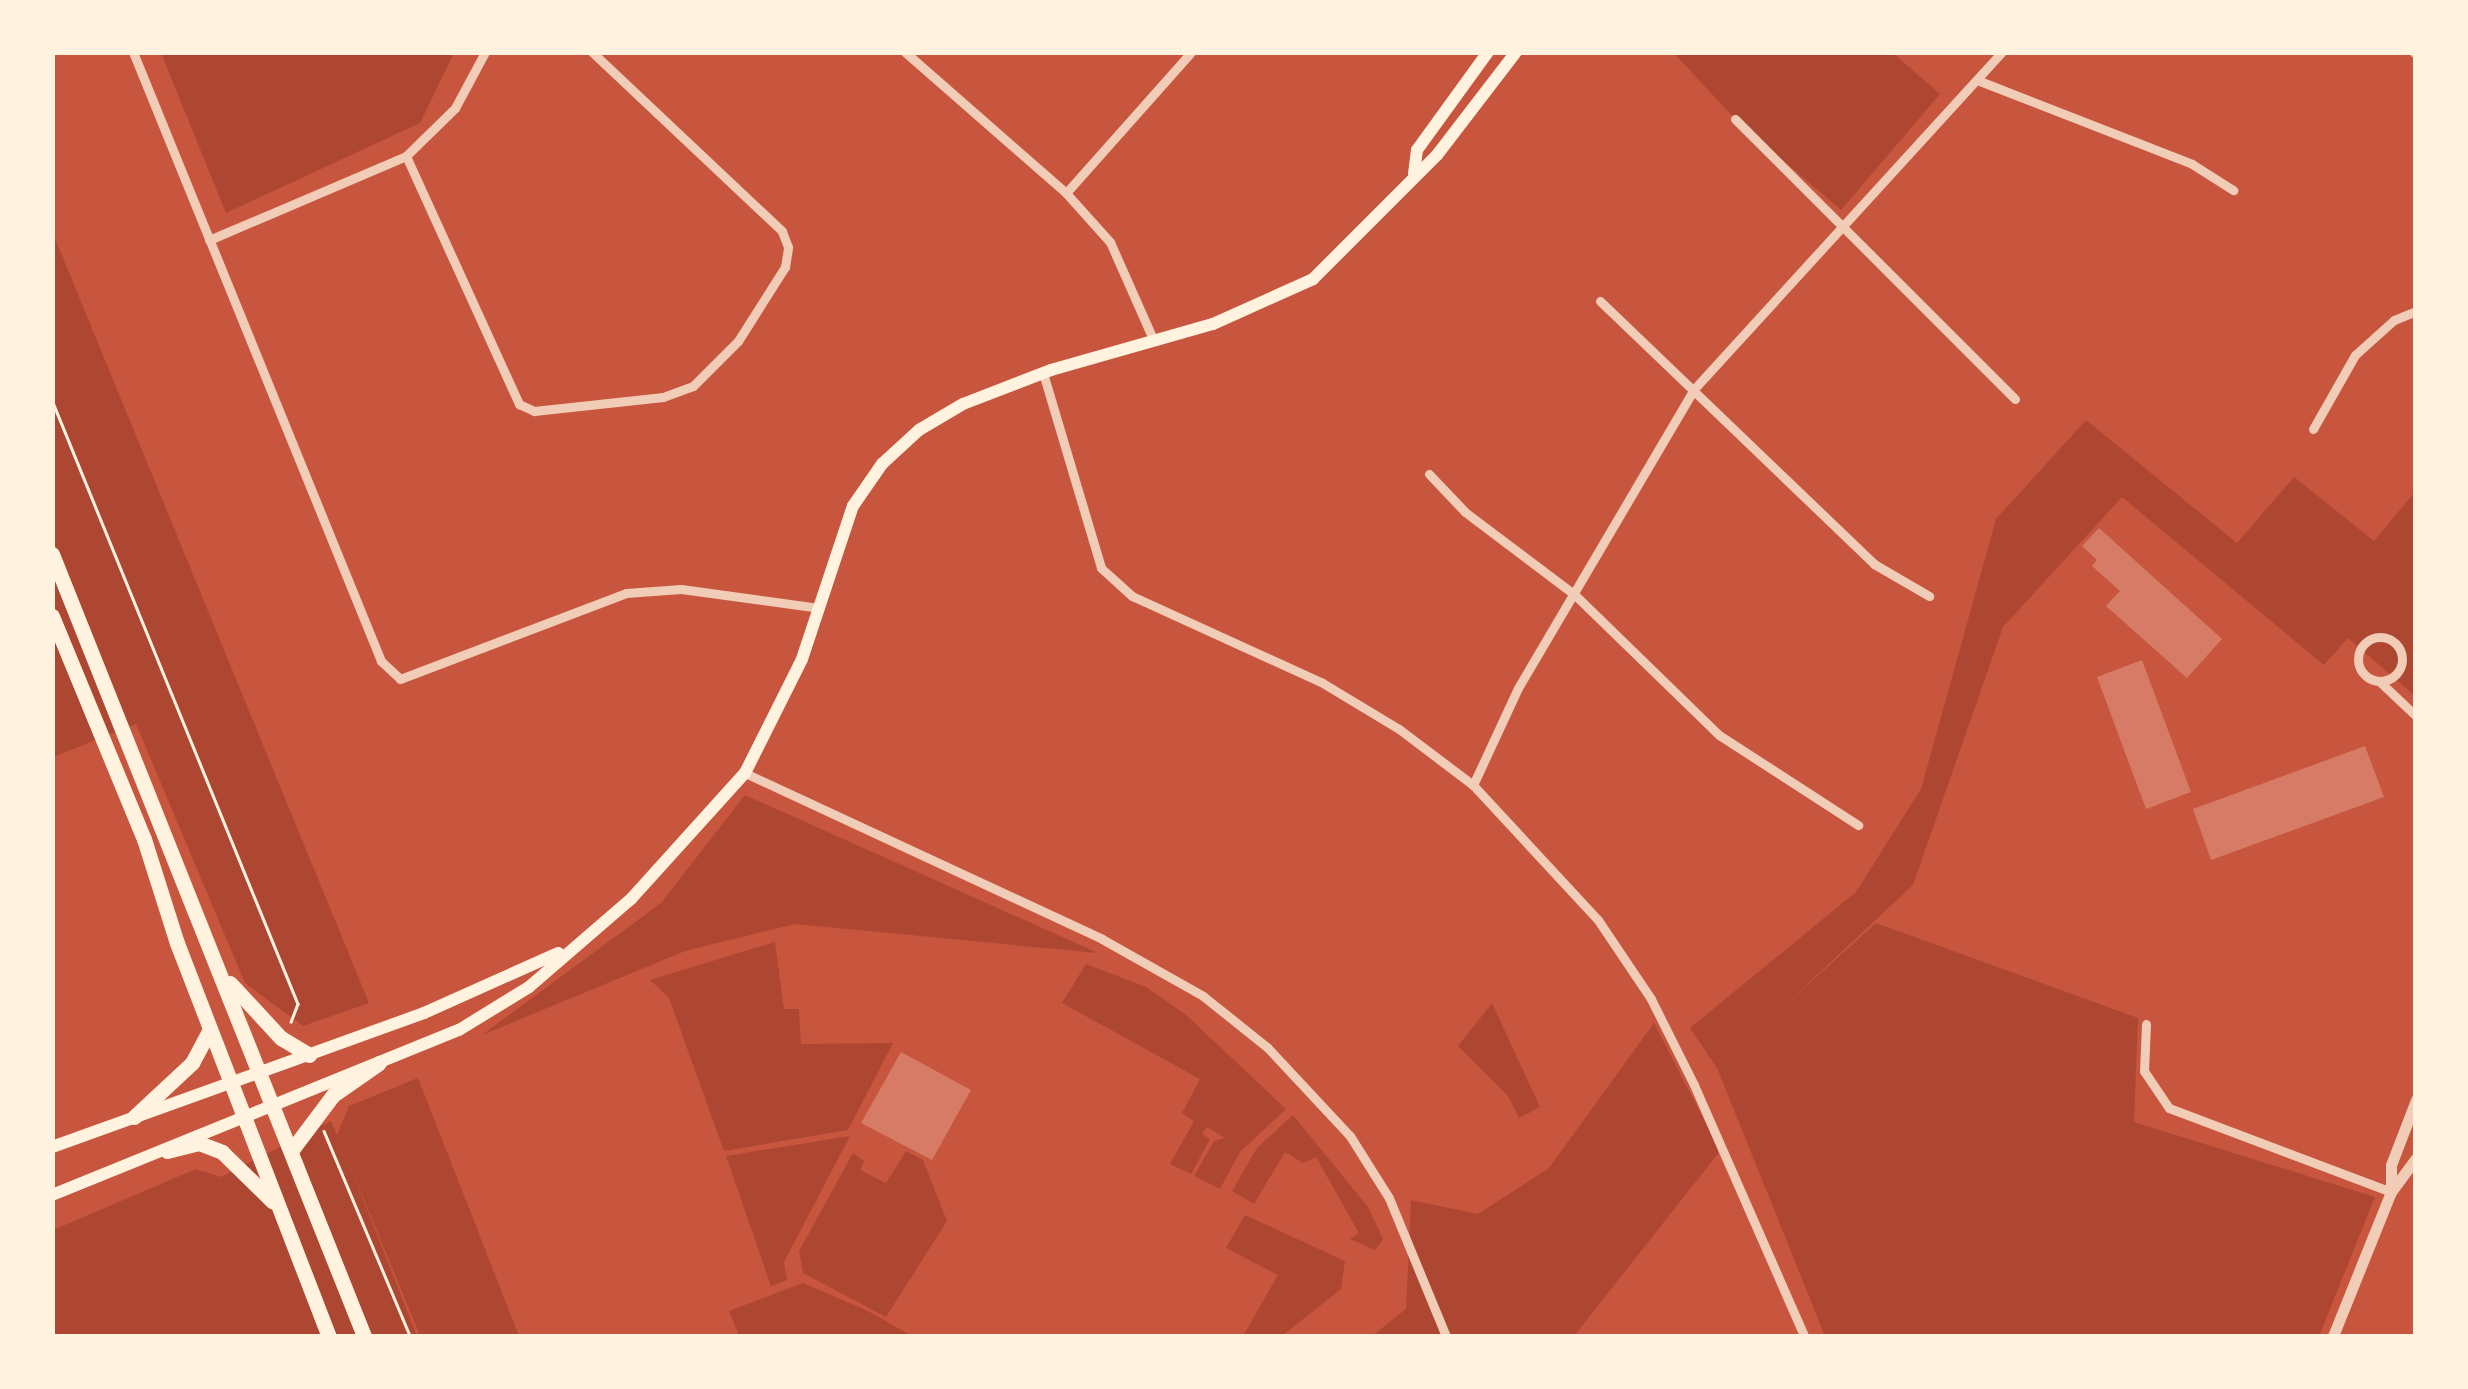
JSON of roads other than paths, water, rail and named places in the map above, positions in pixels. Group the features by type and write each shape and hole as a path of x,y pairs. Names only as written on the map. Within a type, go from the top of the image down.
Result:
{"main road":[{"path":"1414,174 1418,150 1488,52"},
{"path":"52,1195 458,1030 529,987 680,850 745,774 776,719 853,506 882,464 919,430 963,404 1043,373 1263,305 1313,279 1414,174 1438,156 1516,52"},
{"path":"52,554 224,977 364,1336"},
{"path":"52,616 144,839 210,1029 328,1336"},
{"path":"52,1147 424,1014 570,948"},
{"path":"224,977 281,1038 309,1054"},
{"path":"134,1117 192,1063 210,1029"},
{"path":"291,1151 334,1096 379,1063"},
{"path":"167,1151 200,1143 222,1152 279,1208"}],"street":[{"path":"133,52 381,661 400,679 626,593 680,589 819,608"},
{"path":"209,240 406,156 455,108 485,52"},
{"path":"406,156 520,404 534,411 662,397 693,386 738,341 785,267 788,248 782,231 592,52"},
{"path":"905,52 1066,193 1118,256 1153,339"},
{"path":"1066,193 1190,52"},
{"path":"1473,785 1518,688 1696,388 2002,52"},
{"path":"1977,80 2192,164 2233,190"},
{"path":"1735,119 2015,398"},
{"path":"1600,300 1696,388 1874,564 1929,596"},
{"path":"2313,429 2355,355 2394,320 2416,311"},
{"path":"1043,373 1101,568 1132,596 1320,682 1473,785 1598,920 1651,999 1694,1085 1804,1336"},
{"path":"1429,474 1465,512 1576,595 1719,735 1858,825"},
{"path":"2380,682 2402,665 2397,644 2384,638 2369,640 2358,659 2363,673 2380,682 2416,716"},
{"path":"745,774 1102,939 1203,996 1267,1046 1314,1093 1379,1182 1446,1336"},
{"path":"2146,1024 2144,1071 2169,1108 2390,1192"},
{"path":"2390,1192 2391,1165 2416,1100"},
{"path":"2333,1336 2390,1192 2416,1158"}]}
